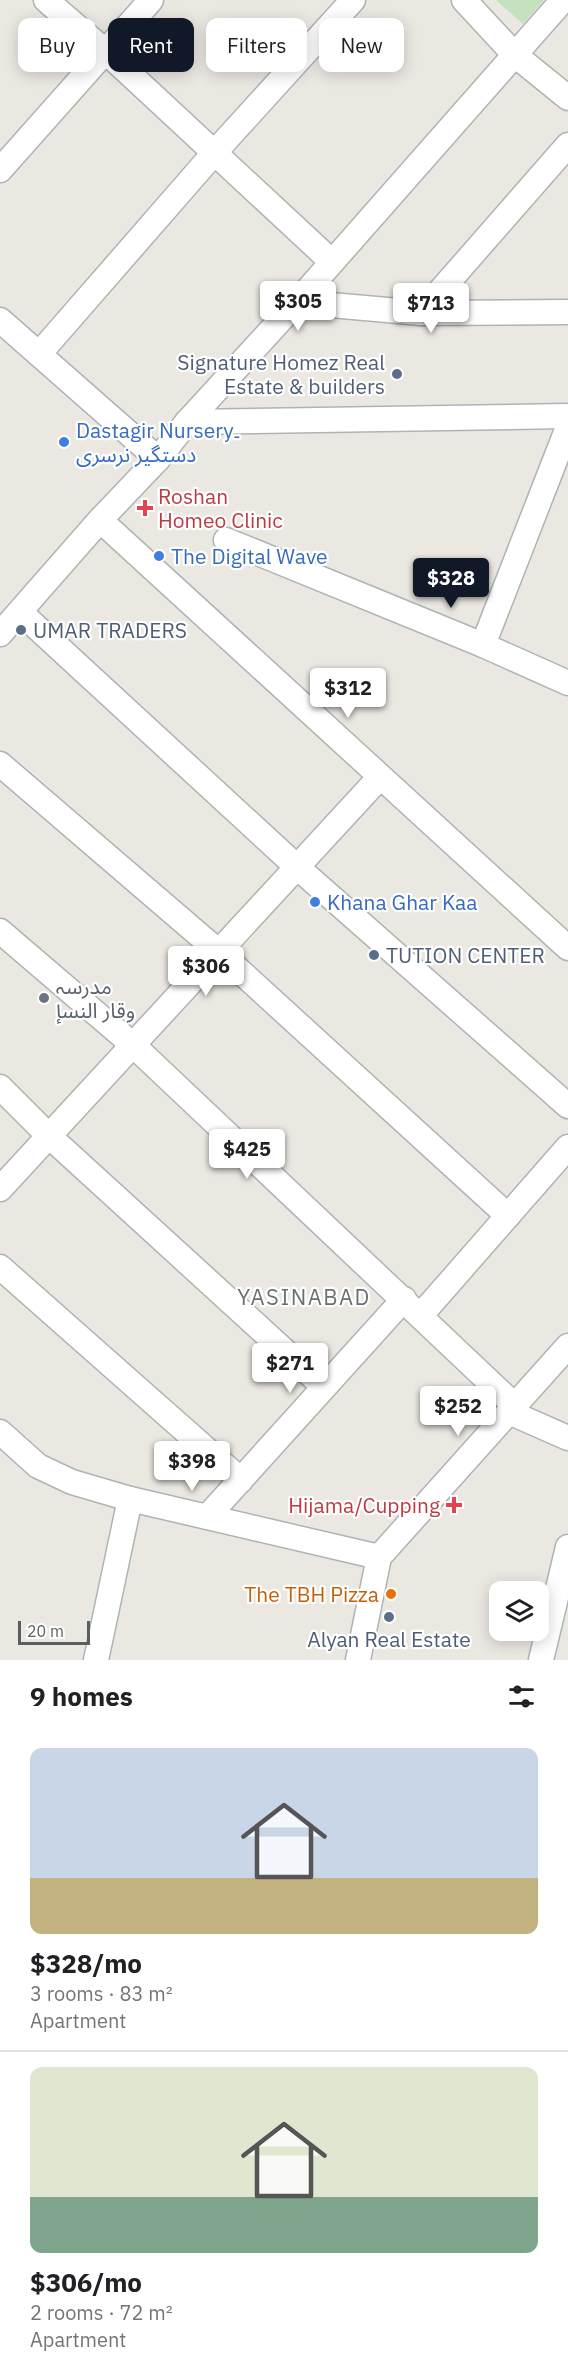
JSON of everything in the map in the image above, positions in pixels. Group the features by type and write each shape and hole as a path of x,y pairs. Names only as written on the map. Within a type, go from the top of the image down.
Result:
{"street":[{"path":"46,0 105,51 331,261"},
{"path":"0,170 151,0"},
{"path":"39,354 215,152 353,0"},
{"path":"464,0 515,55 568,98"},
{"path":"0,634 100,520 158,459 187,422 297,302 563,0"},
{"path":"421,313 568,145"},
{"path":"297,302 421,313 568,312"},
{"path":"0,320 158,459"},
{"path":"187,422 568,416"},
{"path":"483,645 568,427"},
{"path":"100,520 568,948"},
{"path":"226,540 483,645 568,683"},
{"path":"20,612 297,867 568,1106"},
{"path":"0,764 219,952 508,1216"},
{"path":"0,1189 380,777"},
{"path":"0,931 133,1045 404,1299 512,1408 568,1438"},
{"path":"0,1087 49,1136 324,1387"},
{"path":"421,1316 568,1147"},
{"path":"0,1267 241,1480"},
{"path":"207,1517 404,1299"},
{"path":"358,1660 379,1557 568,1346"},
{"path":"0,1432 38,1466 72,1482 130,1499 379,1557"},
{"path":"96,1660 130,1499"},
{"path":"541,1660 568,1546"}],"green space":[{"path":"496,0 544,0 523,24"}],"place":[{"name":"Signature Homez Real Estate & builders","path":"397,374"},
{"name":"Dastagir Nursery۔ دستگیر نرسری","path":"64,442"},
{"name":"Roshan Homeo Clinic","path":"145,508"},
{"name":"The Digital Wave","path":"159,556"},
{"name":"UMAR TRADERS","path":"21,630"},
{"name":"Khana Ghar Kaa","path":"315,902"},
{"name":"TUTION CENTER","path":"374,955"},
{"name":"مدرسہ وقار النسإ","path":"44,998"},
{"name":"Hijama/Cupping","path":"454,1505"},
{"name":"The TBH Pizza","path":"391,1594"},
{"name":"Alyan Real Estate","path":"389,1617"}],"district":[{"name":"YASINABAD","path":"304,1296"}]}
